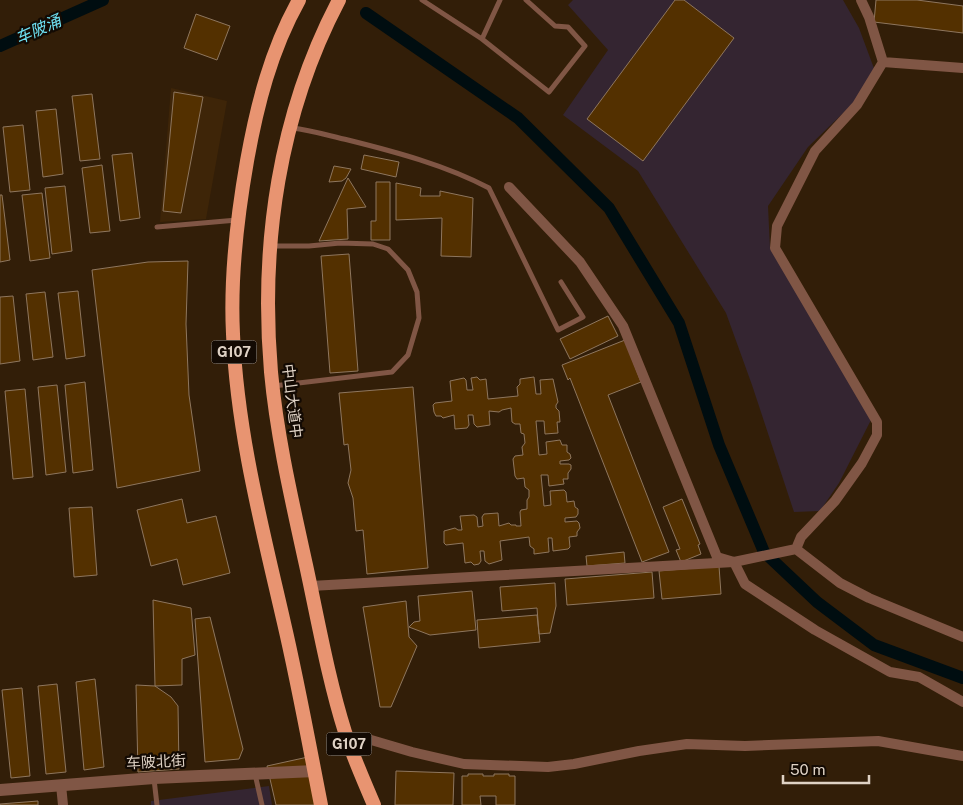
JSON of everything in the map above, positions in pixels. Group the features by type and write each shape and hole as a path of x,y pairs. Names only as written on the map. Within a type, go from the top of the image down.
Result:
{"highway":[{"path":"288,19 298,0"},
{"name":"中山大道中","path":"339,0 309,70 289,127 275,194 270,246 269,320 273,386 285,467 310,586 348,740 374,805"},
{"name":"G107","path":"288,19 260,98 253,128 235,246 233,334 240,413 265,542 285,625 321,805"}],"street":[{"path":"288,19 292,0"},
{"path":"796,549 800,537 836,501 862,463 877,435 877,422 775,248 777,226 815,151 857,105 883,62 861,0"},
{"path":"883,62 963,68"},
{"path":"509,187 580,262 623,326 717,557 734,562 745,584 815,630 890,672 919,677 963,702"},
{"path":"310,586 734,562 796,549 840,583 869,598 963,636"},
{"path":"348,740 361,737 412,752 464,764 548,767 687,744 744,746 878,741 963,756"},
{"name":"车陂北街","path":"0,790 154,778 315,772"},
{"path":"61,785 63,805"}],"lane":[{"path":"422,0 482,39 549,92 585,46 568,27 555,26 526,0"},
{"path":"482,39 500,0"},
{"path":"289,127 374,146 443,167 489,188 558,330 583,317 561,282"},
{"path":"157,227 238,220"},
{"path":"270,246 308,246 340,243 373,244 388,249 408,270 417,292 418,318 408,355 392,372 273,386"},
{"path":"255,774 262,805"},
{"path":"154,778 157,805"}],"shaded area":[{"path":"573,0 843,0 859,28 875,71 864,93 808,147 768,206 770,248 873,416 839,483 820,511 794,512 726,313 638,171 563,115 608,50 568,5"},
{"path":"171,88 227,101 206,219 160,222"},
{"path":"269,786 272,805 151,805 151,801"}],"building":[{"path":"675,0 684,0 734,38 643,161 587,119"},
{"path":"876,0 917,0 963,6 963,33 874,22"},
{"path":"196,14 230,26 217,60 184,48"},
{"path":"174,92 203,97 181,213 163,211"},
{"path":"92,94 100,159 80,161 72,96"},
{"path":"56,109 63,174 43,177 36,111"},
{"path":"23,125 30,190 10,192 3,127"},
{"path":"132,153 140,218 120,221 112,155"},
{"path":"364,155 399,162 396,177 361,169"},
{"path":"102,165 110,231 90,233 82,168"},
{"path":"334,166 351,169 342,181 329,182"},
{"path":"348,178 366,207 347,209 348,239 319,241"},
{"path":"376,182 390,182 390,240 371,240 371,221 376,221"},
{"path":"396,183 421,188 420,196 440,196 440,191 473,198 471,257 441,256 442,218 396,220"},
{"path":"65,186 72,251 52,254 45,188"},
{"path":"42,193 50,258 30,261 22,195"},
{"path":"0,195 2,195 10,260 0,262"},
{"path":"349,254 358,371 330,373 321,256"},
{"path":"188,261 186,324 189,395 200,471 117,488 92,270 148,262"},
{"path":"78,291 85,356 66,359 58,293"},
{"path":"45,292 53,357 33,360 26,294"},
{"path":"13,296 20,361 0,364 0,297"},
{"path":"608,316 618,336 570,359 560,339"},
{"path":"625,340 641,382 608,395 669,552 642,562 570,378 568,380 562,365"},
{"path":"477,377 480,380 486,379 488,399 518,396 517,387 520,384 520,379 534,377 536,394 541,394 540,380 553,379 558,402 556,408 559,411 558,433 545,434 544,421 536,421 539,455 547,454 546,442 560,440 562,445 567,445 567,452 570,454 571,458 569,460 560,461 560,464 571,465 568,479 563,479 564,484 549,486 548,475 541,475 544,506 551,505 550,491 564,490 567,502 574,501 575,507 578,509 576,517 565,518 565,522 577,521 580,528 577,536 569,537 570,547 568,549 553,551 552,538 548,538 549,552 534,554 534,549 530,546 529,537 500,541 502,560 489,564 485,561 484,551 480,551 481,561 479,564 474,565 471,562 465,563 463,543 446,545 444,543 444,531 455,528 462,530 460,516 474,515 477,517 478,527 483,526 482,517 484,514 498,513 499,526 509,523 521,526 520,512 527,509 529,490 525,487 524,478 517,479 515,476 513,459 515,456 523,455 524,434 521,433 520,424 512,422 511,408 499,412 489,411 490,425 477,427 474,424 473,415 468,415 469,425 467,428 455,429 454,415 443,418 436,416 434,412 433,405 435,403 452,401 450,381 464,378 467,390 473,390 471,378"},
{"path":"85,382 93,470 73,473 65,385"},
{"path":"57,385 66,472 46,475 38,387"},
{"path":"413,387 428,568 367,574 363,530 356,531 353,498 348,483 351,470 348,444 344,445 339,393"},
{"path":"25,389 33,477 13,479 5,391"},
{"path":"182,499 187,523 216,516 230,573 183,585 177,559 151,566 137,510"},
{"path":"682,499 700,544 698,545 701,554 681,562 676,550 680,549 663,507"},
{"path":"92,507 97,575 74,577 69,508"},
{"path":"624,552 625,563 587,566 586,556"},
{"path":"719,566 721,594 662,599 659,571"},
{"path":"652,572 654,598 567,605 565,579"},
{"path":"555,583 556,606 550,633 539,634 537,608 502,611 500,587"},
{"path":"472,591 476,630 430,635 409,627 414,622 420,621 418,596"},
{"path":"153,600 191,608 195,655 182,659 182,685 155,686"},
{"path":"406,601 409,637 417,646 391,707 380,707 363,607"},
{"path":"537,615 540,642 479,648 477,620"},
{"path":"210,617 243,749 239,759 205,762 195,619"},
{"path":"95,679 104,767 84,770 76,682"},
{"path":"57,684 66,772 46,774 38,686"},
{"path":"136,685 155,686 171,697 178,706 179,769 138,772"},
{"path":"22,688 30,776 11,778 2,690"},
{"path":"308,757 318,805 276,805 267,766"},
{"path":"396,771 454,773 453,805 395,805"},
{"path":"468,774 494,776 494,774 509,774 509,776 515,776 515,805 496,805 496,796 480,796 481,805 462,805 462,776 468,776"},
{"path":"38,801 38,805 0,805 0,804"}],"waterway":[{"name":"车陂涌","path":"0,46 103,0"},
{"path":"366,13 518,118 609,208 679,323 719,445 764,552 817,602 874,645 963,678"}]}
